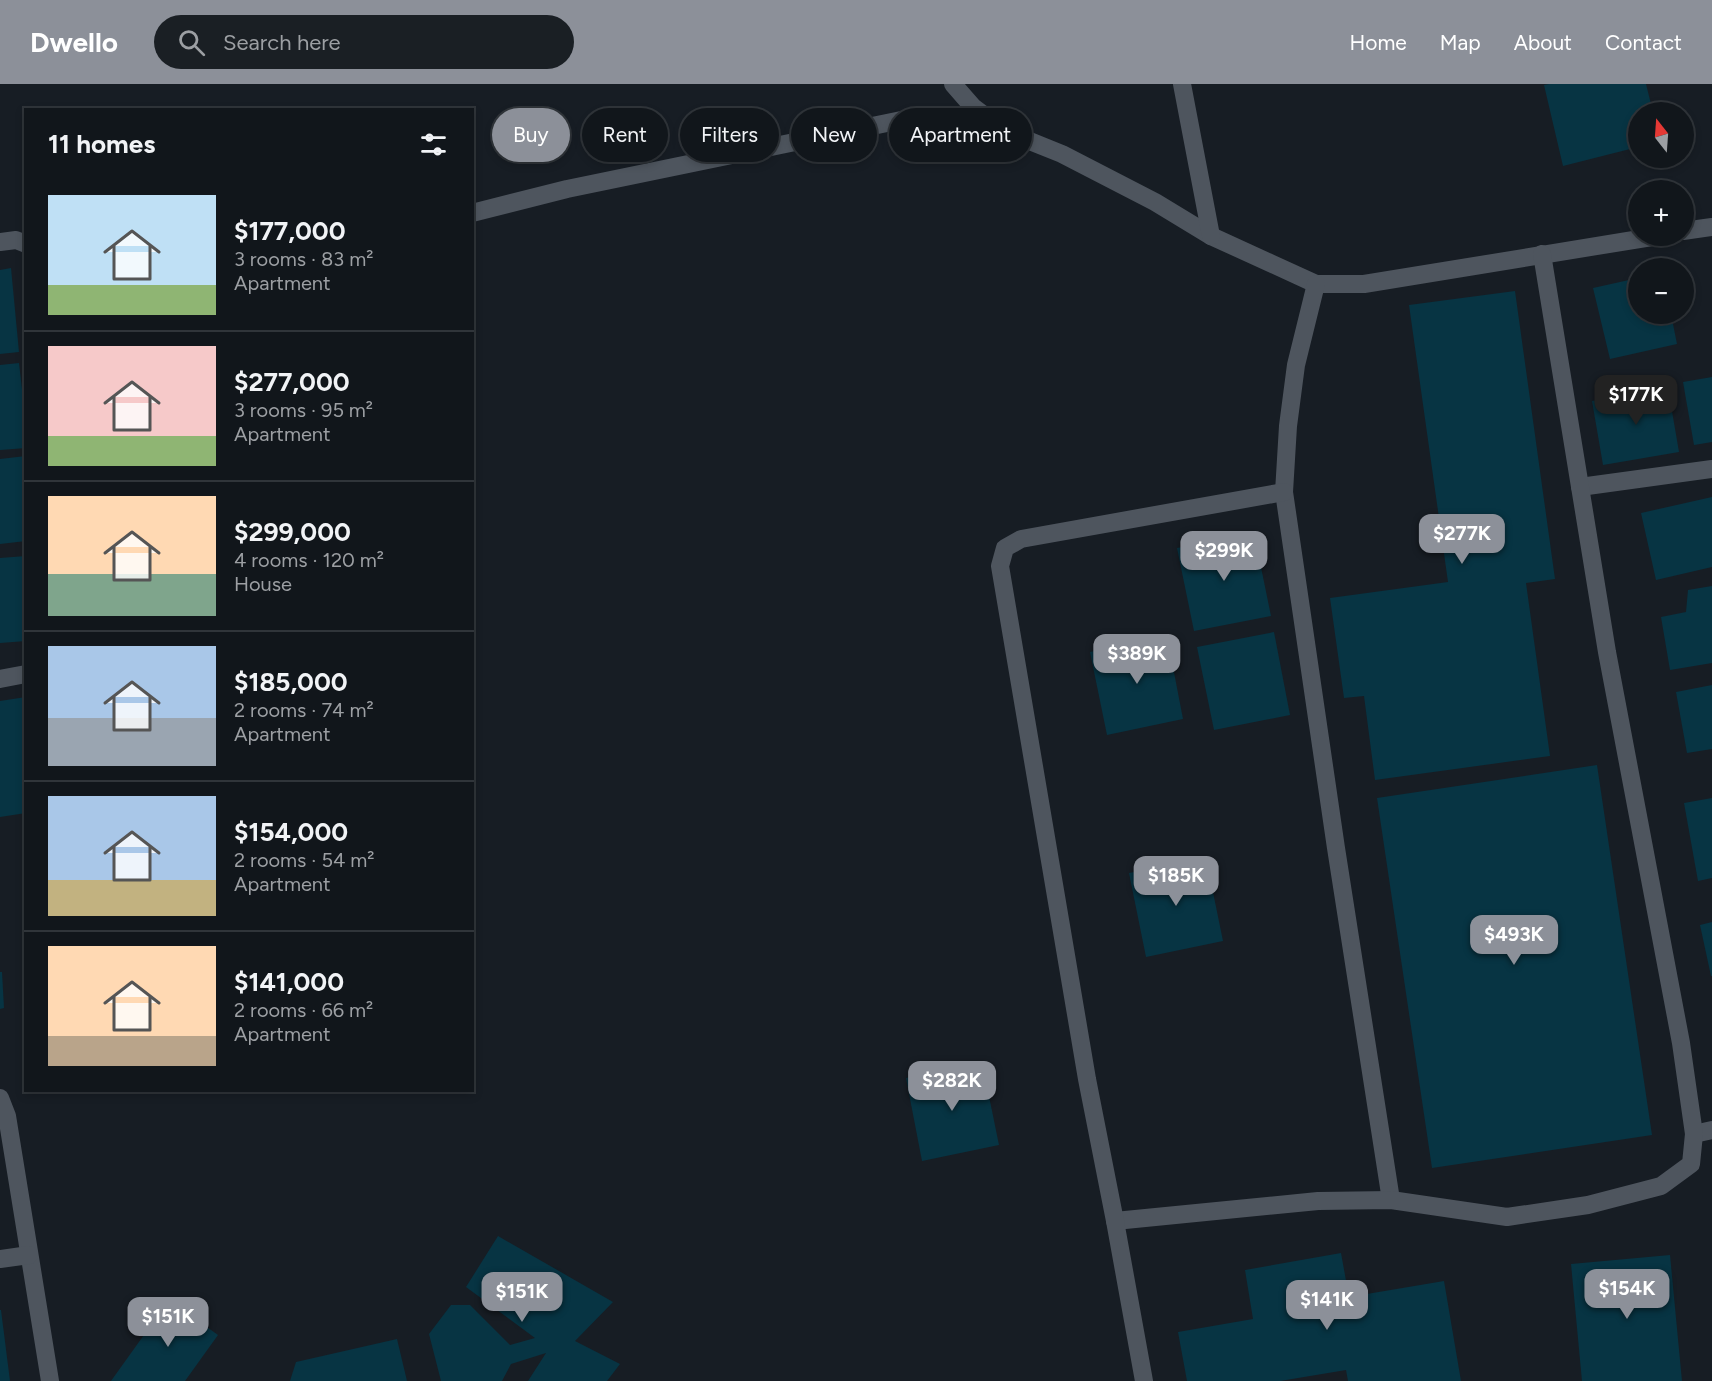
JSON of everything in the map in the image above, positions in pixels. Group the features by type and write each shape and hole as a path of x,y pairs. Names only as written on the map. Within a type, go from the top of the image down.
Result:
{"street":[{"path":"953,84 973,107 1005,131 1072,160 1155,202 1211,236 1316,284 1364,284 1628,241"},
{"path":"1182,84 1211,236"},
{"path":"474,212 567,189 889,123"},
{"path":"1694,229 1712,227"},
{"path":"0,242 16,240 24,243"},
{"path":"1115,1221 1318,1201 1392,1200 1507,1216 1588,1205 1661,1186 1690,1164 1703,1132 1681,1043 1607,652 1542,254"},
{"path":"1316,284 1296,365 1288,426 1284,492 1392,1200"},
{"path":"1580,487 1712,469"},
{"path":"1144,1381 1087,1079 1000,566 1005,548 1021,538 1284,492"},
{"path":"0,679 24,674"},
{"path":"0,1098 7,1116 50,1381"},
{"path":"0,1259 29,1255"}],"building":[{"path":"1646,84 1650,102 1628,102 1628,150 1563,166 1544,85"},
{"path":"11,268 19,352 0,354 0,270"},
{"path":"1628,280 1628,324 1673,324 1677,344 1610,359 1593,288"},
{"path":"1515,291 1555,579 1526,583 1550,756 1375,780 1364,696 1344,698 1330,598 1448,582 1409,305"},
{"path":"19,363 24,407 24,448 0,450 0,365"},
{"path":"1712,377 1712,442 1694,445 1683,382"},
{"path":"1668,388 1679,452 1603,465 1592,401"},
{"path":"24,456 24,541 0,544 0,459"},
{"path":"1712,497 1712,567 1656,580 1641,513"},
{"path":"1254,533 1271,616 1194,631 1177,548"},
{"path":"24,556 24,641 0,643 0,558"},
{"path":"1712,586 1712,663 1670,670 1661,617 1686,612 1688,590"},
{"path":"1274,632 1290,715 1214,730 1197,647"},
{"path":"1167,636 1183,719 1107,735 1090,652"},
{"path":"1712,685 1712,749 1687,753 1676,692"},
{"path":"24,697 24,813 0,817 0,701"},
{"path":"1597,765 1652,1135 1432,1168 1377,798"},
{"path":"1712,798 1712,878 1698,881 1684,803"},
{"path":"1206,858 1223,941 1146,957 1129,873"},
{"path":"1712,922 1712,976 1711,976 1700,925"},
{"path":"0,972 2,972 4,1008 0,1009"},
{"path":"982,1062 999,1145 922,1161 906,1078"},
{"path":"498,1236 613,1302 575,1341 620,1364 607,1381 528,1381 546,1353 511,1364 502,1381 441,1381 429,1334 451,1305 470,1305 510,1345 535,1338 466,1287"},
{"path":"1341,1253 1349,1297 1444,1281 1461,1381 1348,1381 1346,1370 1280,1381 1187,1381 1178,1332 1253,1319 1245,1270"},
{"path":"1670,1255 1682,1381 1582,1381 1571,1264"},
{"path":"169,1300 218,1335 185,1381 111,1381"},
{"path":"1,1310 10,1381 0,1381"},
{"path":"397,1339 407,1381 290,1381 296,1362"}]}
